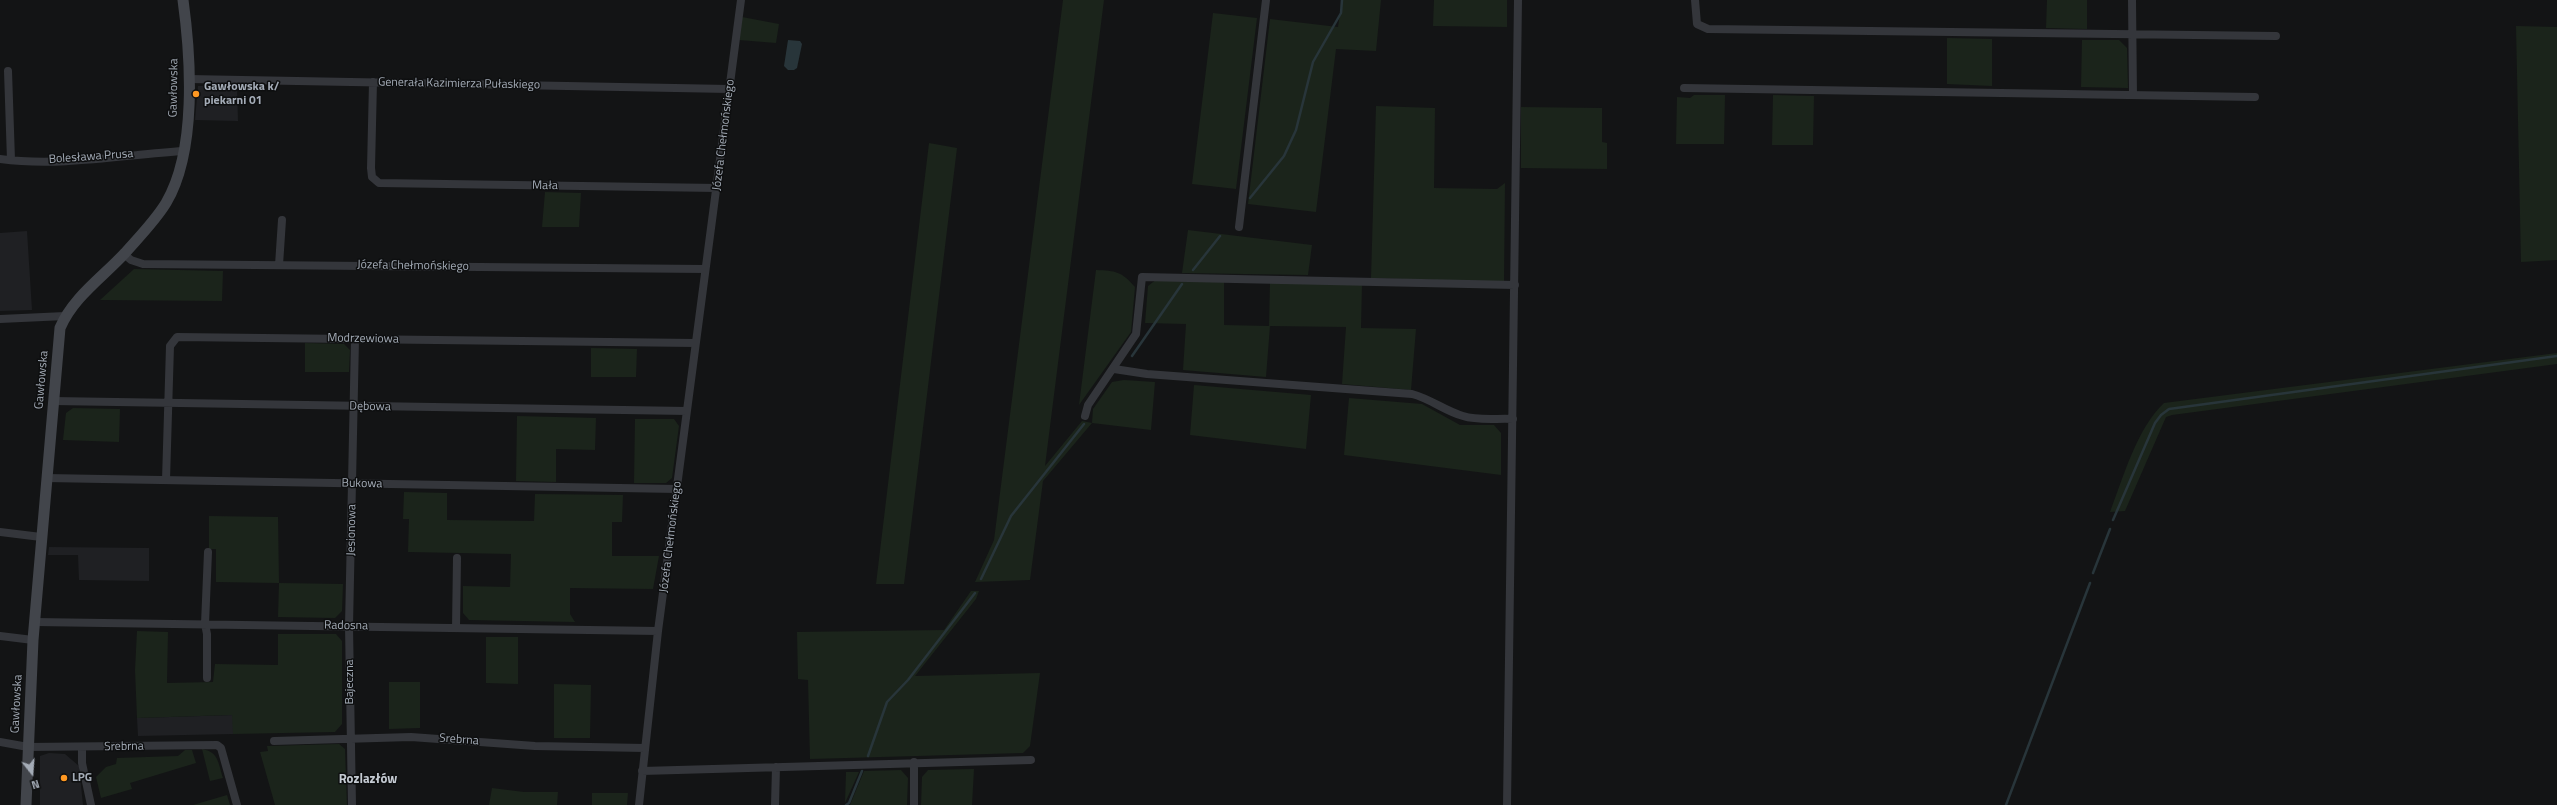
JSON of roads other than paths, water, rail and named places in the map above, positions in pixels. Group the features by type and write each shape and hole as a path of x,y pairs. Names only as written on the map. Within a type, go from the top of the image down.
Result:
{"street":[{"name":"Gawłowska","path":"26,805 34,622 60,328 65,316 80,297 124,254 166,203 173,188 183,151 189,79 183,0"},
{"name":"Józefa Chełmońskiego","path":"639,805 658,631 678,489 695,343 717,188 741,0"},
{"path":"1239,227 1266,0"},
{"path":"1507,805 1518,0"},
{"path":"1695,0 1697,24 1708,29 2132,36 2276,36"},
{"path":"2132,0 2133,95"},
{"path":"8,72 11,160"},
{"name":"Generała Kazimierza Pułaskiego","path":"189,79 729,89"},
{"name":"Mała","path":"373,82 371,168 374,180 383,183 717,188"},
{"path":"1684,88 2255,97"},
{"name":"Bolesława Prusa","path":"0,159 70,160 183,151"},
{"path":"279,265 282,220"},
{"name":"Józefa Chełmońskiego","path":"124,254 131,260 143,264 705,269"},
{"path":"1084,416 1088,405 1136,334 1141,280 1148,276 1515,285"},
{"path":"0,319 65,316"},
{"name":"Modrzewiowa","path":"166,480 170,346 177,337 695,343"},
{"name":"Jesionowa","path":"350,626 356,339"},
{"path":"1114,368 1141,374 1412,394 1429,399 1443,409 1465,417 1513,419"},
{"name":"Dębowa","path":"53,401 687,411"},
{"name":"Bukowa","path":"46,478 678,489"},
{"path":"0,532 42,537"},
{"path":"207,678 207,634 205,624 208,552"},
{"path":"456,628 457,558"},
{"name":"Radosna","path":"34,622 658,631"},
{"name":"Bajeczna","path":"350,626 350,739 352,805"},
{"path":"0,636 33,640"},
{"name":"Srebrna","path":"274,741 411,737 535,746 645,748"},
{"name":"Srebrna","path":"0,742 28,747 82,748 220,746 237,805"},
{"path":"82,748 82,763 91,805"},
{"path":"642,771 914,762 1032,760"},
{"path":"914,762 914,805"},
{"path":"775,805 776,767"}],"waterway":[{"path":"1250,198 1284,156 1296,130 1313,62 1341,13 1342,0"},
{"path":"1193,270 1220,236"},
{"path":"1132,356 1182,284"},
{"path":"2113,520 2155,423 2161,415 2169,409 2557,356"},
{"path":"981,579 1011,516 1084,424"},
{"path":"2093,573 2110,529"},
{"path":"2006,805 2090,583"},
{"path":"868,756 887,702 908,680 975,593"},
{"path":"846,805 849,803 862,771"}],"place":[{"name":"Gawłowska k/ piekarni 01","path":"196,94"},
{"name":"LPG","path":"64,778"}],"district":[{"name":"Rozlazłów","path":"368,780"}]}
